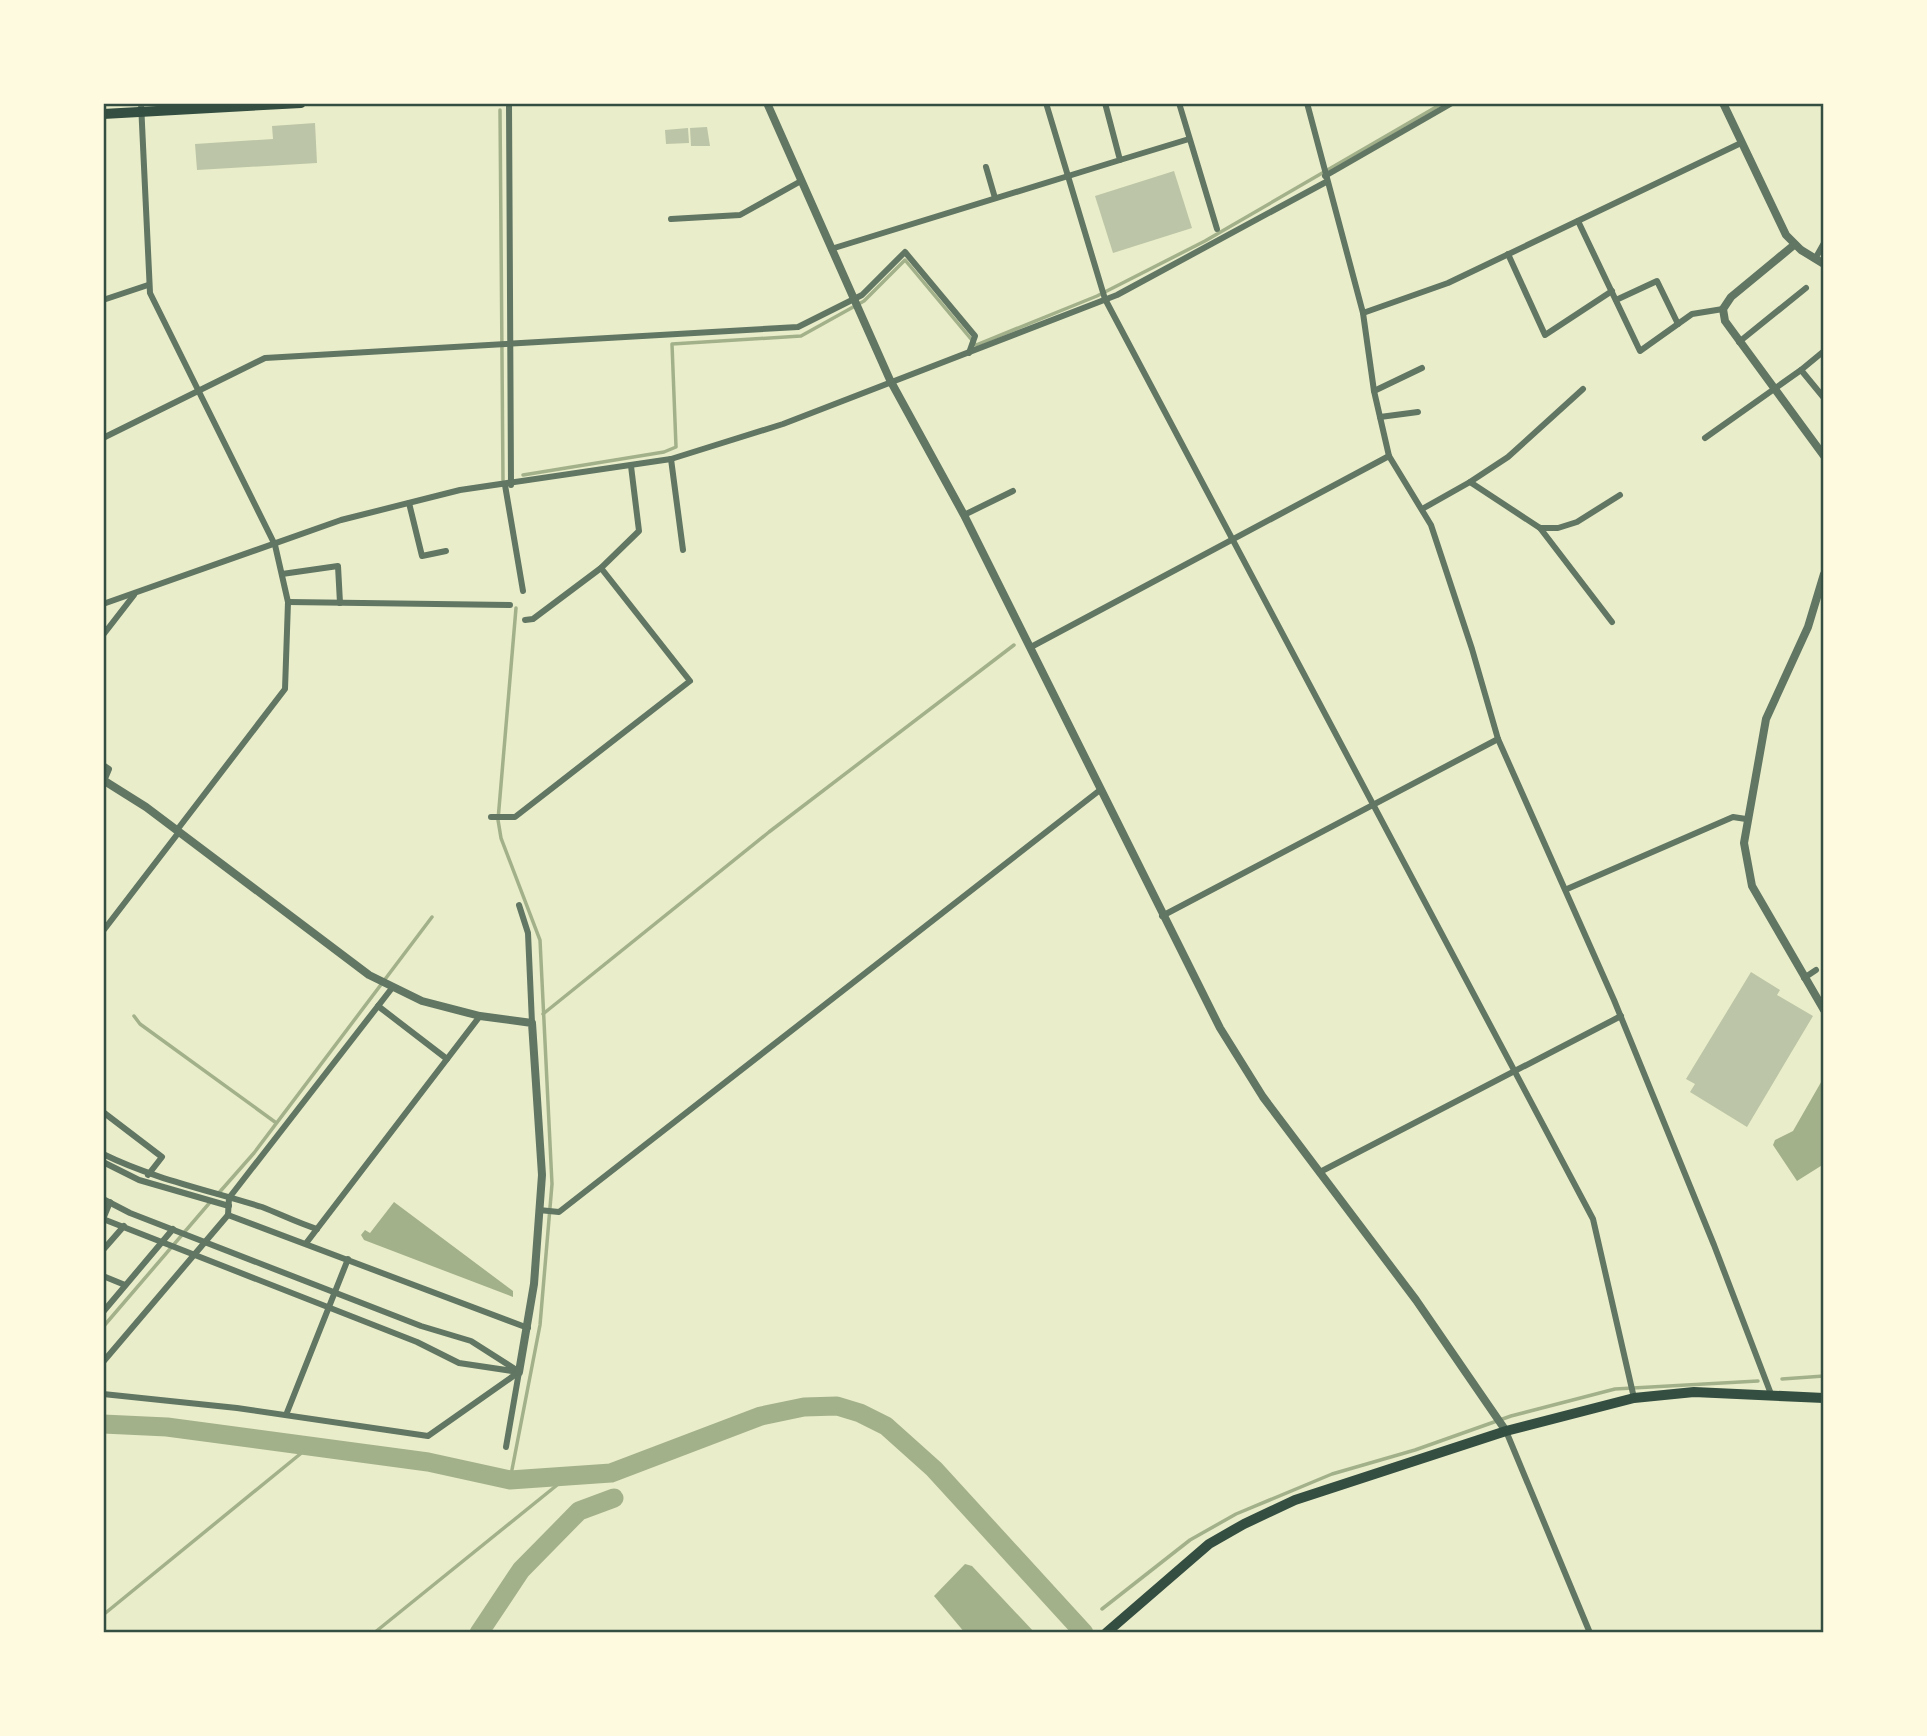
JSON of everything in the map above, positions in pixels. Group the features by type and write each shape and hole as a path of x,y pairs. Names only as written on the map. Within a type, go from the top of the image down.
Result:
{"highway":[{"path":"103,114 141,108 301,103"}],"main road":[{"path":"1108,1631 1209,1544 1244,1524 1295,1500 1506,1431 1634,1398 1694,1391 1824,1398"}],"street":[{"path":"509,103 508,485 523,590"},
{"path":"767,103 890,380 964,515 1162,916 1235,1053 1262,1097 1416,1300 1506,1431 1590,1633"},
{"path":"1046,103 1105,299 1593,1219 1634,1398"},
{"path":"1105,103 1121,160"},
{"path":"1178,103 1217,229"},
{"path":"1307,103 1363,313 1374,391 1389,456 1431,525 1498,739 1567,889 1621,1016 1730,1283 1770,1394"},
{"path":"103,604 341,520 460,490 671,459 783,424 890,380 969,353 1105,299 1200,252 1452,103"},
{"path":"1723,103 1786,235 1794,246 1824,264"},
{"path":"103,930 285,689 288,602 275,545 148,285 141,108"},
{"path":"831,249 1189,139"},
{"path":"1363,313 1448,283 1741,143"},
{"path":"986,167 995,198"},
{"path":"671,219 740,215 801,181"},
{"path":"1578,221 1640,351 1692,314 1723,310"},
{"path":"1815,259 1824,243"},
{"path":"1794,246 1731,297 1723,310 1725,321 1824,456"},
{"path":"103,438 265,358 510,346 798,327 862,295 905,251 975,336 969,353"},
{"path":"1508,254 1545,335 1612,291"},
{"path":"1616,300 1657,281 1678,324"},
{"path":"103,300 148,285"},
{"path":"1740,342 1806,288"},
{"path":"1704,438 1824,351"},
{"path":"1374,391 1422,368"},
{"path":"1801,370 1824,398"},
{"path":"1422,509 1471,482 1508,457 1583,389"},
{"path":"1380,417 1418,412"},
{"path":"1031,647 1389,456"},
{"path":"671,459 683,550"},
{"path":"525,620 533,619 601,568 639,531 631,466"},
{"path":"1471,482 1540,528 1612,622"},
{"path":"964,515 1013,491"},
{"path":"1540,528 1558,528 1577,522 1620,495"},
{"path":"409,503 422,556 446,551"},
{"path":"282,574 338,566 340,603"},
{"path":"491,817 515,817 690,681 601,568"},
{"path":"1824,574 1808,627 1766,719 1746,818 1745,856 1752,886 1824,1010"},
{"path":"103,635 135,593"},
{"path":"288,602 510,605"},
{"path":"1162,916 1374,807 1498,739"},
{"path":"103,765 108,769 104,780 178,831 369,975 422,1001 480,1016 532,1023"},
{"path":"539,1210 559,1212 1100,790"},
{"path":"1567,889 1733,817 1746,818"},
{"path":"506,1447 528,1328 542,1175 528,933 519,905"},
{"path":"1804,978 1816,970"},
{"path":"103,1362 228,1215 229,1202 392,988"},
{"path":"378,1006 447,1059"},
{"path":"307,1242 480,1016"},
{"path":"1320,1172 1514,1069 1621,1016"},
{"path":"103,1111 162,1157 148,1175"},
{"path":"103,1154 148,1175 317,1229"},
{"path":"103,1162 139,1180 229,1202"},
{"path":"107,1200 130,1213 421,1326 471,1341 519,1372 491,1370 459,1363 417,1342 103,1219 107,1200"},
{"path":"228,1215 307,1242 528,1328"},
{"path":"103,1250 124,1226"},
{"path":"103,1312 173,1229"},
{"path":"286,1415 348,1259"},
{"path":"103,1276 125,1285"},
{"path":"103,1394 286,1415 428,1436 519,1372"}],"shaded area":[{"path":"1824,1077 1824,1164 1797,1181 1773,1145 1775,1140 1793,1131"},
{"path":"394,1202 513,1291 513,1297 364,1240 361,1235 365,1230 370,1233"},
{"path":"965,1564 972,1566 1035,1633 965,1633 934,1596"}],"building":[{"path":"315,123 317,163 197,170 195,144 273,139 272,126"},
{"path":"707,127 710,146 691,146 690,128"},
{"path":"688,128 689,143 666,144 665,130"},
{"path":"1174,171 1192,228 1113,253 1095,196"},
{"path":"1751,972 1780,990 1777,995 1813,1016 1747,1127 1690,1092 1695,1084 1686,1079"}],"waterway":[{"path":"523,475 664,452 676,447 672,344 801,336 864,301 905,260 976,345 1097,296 1205,241 1443,103"},
{"path":"500,110 503,480"},
{"path":"510,1480 540,1325 552,1184 540,940 501,838 498,820 516,608"},
{"path":"543,1014 769,832 1014,645"},
{"path":"217,1195 254,1153 432,917"},
{"path":"134,1016 140,1024 275,1122"},
{"path":"103,1327 212,1200"},
{"path":"1782,1379 1824,1376"},
{"path":"1102,1609 1190,1540 1236,1514 1332,1474 1415,1450 1511,1416 1615,1389 1758,1381"},
{"path":"103,1424 167,1427 428,1462 510,1480 611,1473 761,1416 804,1407 837,1406 860,1413 886,1426 934,1469 1084,1633"},
{"path":"103,1615 310,1446"},
{"path":"374,1633 567,1477"},
{"path":"479,1633 521,1570 579,1511 614,1498"}]}
